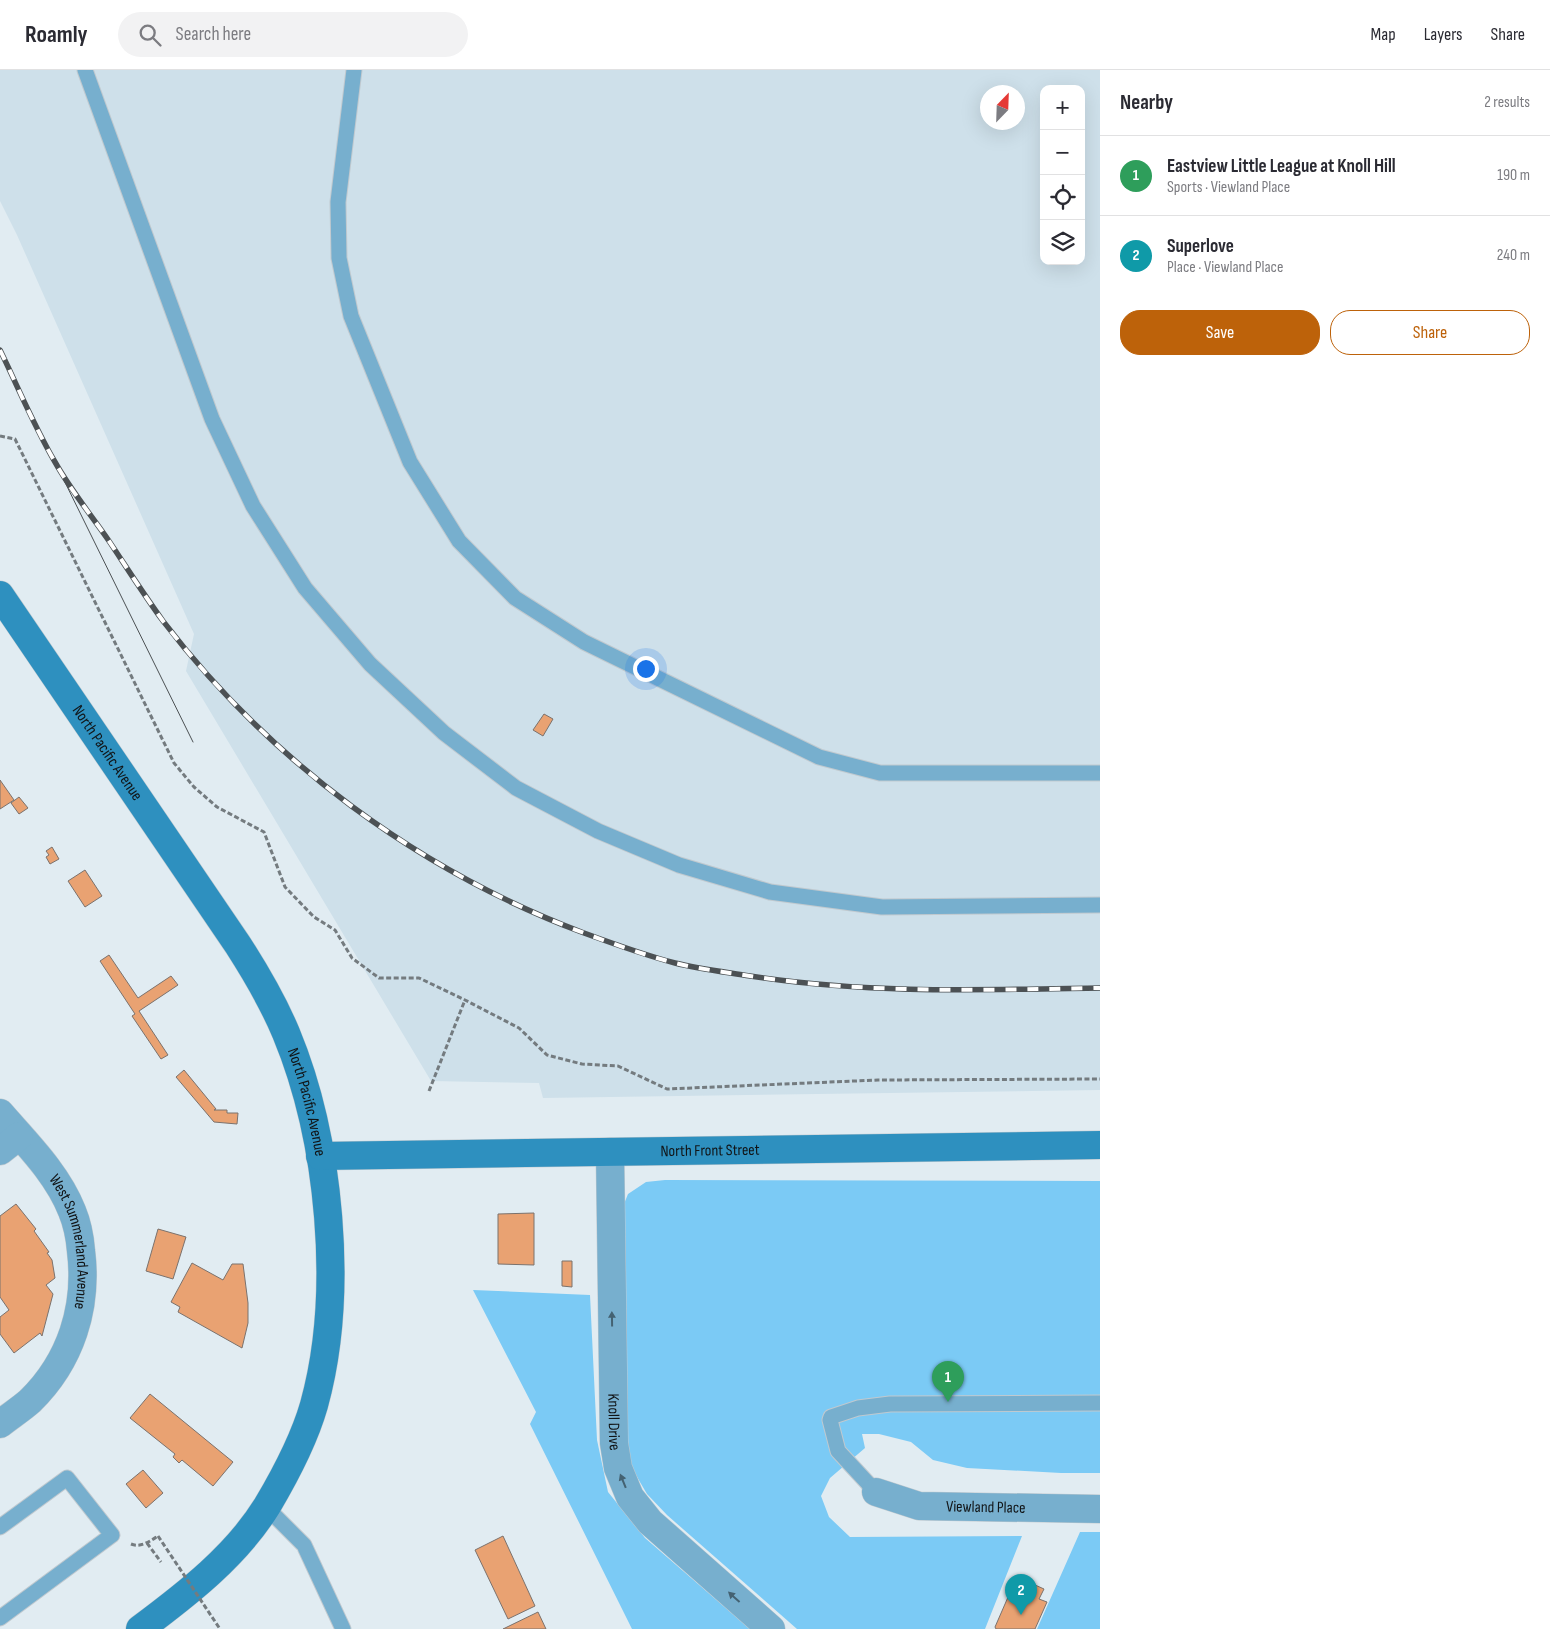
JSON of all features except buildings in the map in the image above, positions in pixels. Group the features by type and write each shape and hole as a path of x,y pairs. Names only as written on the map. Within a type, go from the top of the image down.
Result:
{"main road":[{"name":"North Pacific Avenue","path":"0,594 238,945 264,988 296,1060 311,1110 320,1156 329,1249 330,1281 327,1344 313,1406 302,1437 290,1464 266,1507 236,1546 216,1568 140,1629"},
{"name":"North Front Street","path":"320,1156 1100,1145"}],"street":[{"name":"West Summerland Avenue","path":"0,1113 10,1143 47,1168 73,1212 80,1239 83,1268 79,1316 62,1360 30,1401 0,1424"},
{"name":"Knoll Drive","path":"610,1152 614,1443 618,1468 630,1497 650,1522 771,1629"},
{"name":"Viewland Place","path":"876,1492 919,1506 1100,1509"}],"lane":[{"path":"86,70 212,419 253,506 312,595 370,664 444,734 516,788 598,831 678,865 770,892 882,907 1100,905"},
{"path":"354,70 338,202 339,258 351,316 410,462 459,541 515,598 584,642 820,757 880,773 1100,773"},
{"path":"876,1492 838,1451 830,1420 831,1417 858,1408 890,1404 1100,1403"},
{"path":"0,1527 67,1478 112,1535 0,1618"},
{"path":"266,1507 304,1545 343,1629"}],"path":[{"path":"0,436 15,439 174,763 189,781 217,807 264,832 285,887 314,917 335,930 352,958 379,978 419,978 519,1028 547,1055 582,1064 618,1066 666,1089 878,1080 1100,1079"},
{"path":"429,1091 465,1000"},
{"path":"161,1562 148,1543 158,1536 220,1629"}],"shaded area":[{"path":"0,70 1100,70 1100,1090 543,1098 539,1083 431,1081 186,671 194,634 17,235 0,201"},
{"path":"665,1180 1100,1181 1100,1473 967,1468 933,1460 911,1442 879,1434 862,1434 865,1448 830,1478 821,1496 829,1517 850,1537 1022,1536 985,1629 797,1629 667,1515 647,1494 630,1465 622,1429 620,1214 628,1194 646,1182"},
{"path":"473,1290 590,1295 597,1440 608,1492 645,1538 750,1629 632,1629 530,1424 536,1412"},
{"path":"1080,1532 1100,1532 1100,1629 1037,1629"}],"tram line":[{"path":"55,462 193,742"}],"railway":[{"path":"0,350 40,435 67,482 163,621 205,672 251,720 300,765 352,806 406,844 464,878 523,908 584,933 675,963 703,969 794,982 838,986 925,990 1100,988"}],"place":[{"name":"Eastview Little League at Knoll Hill","path":"948,1402"},
{"name":"Superlove","path":"1021,1615"}]}
